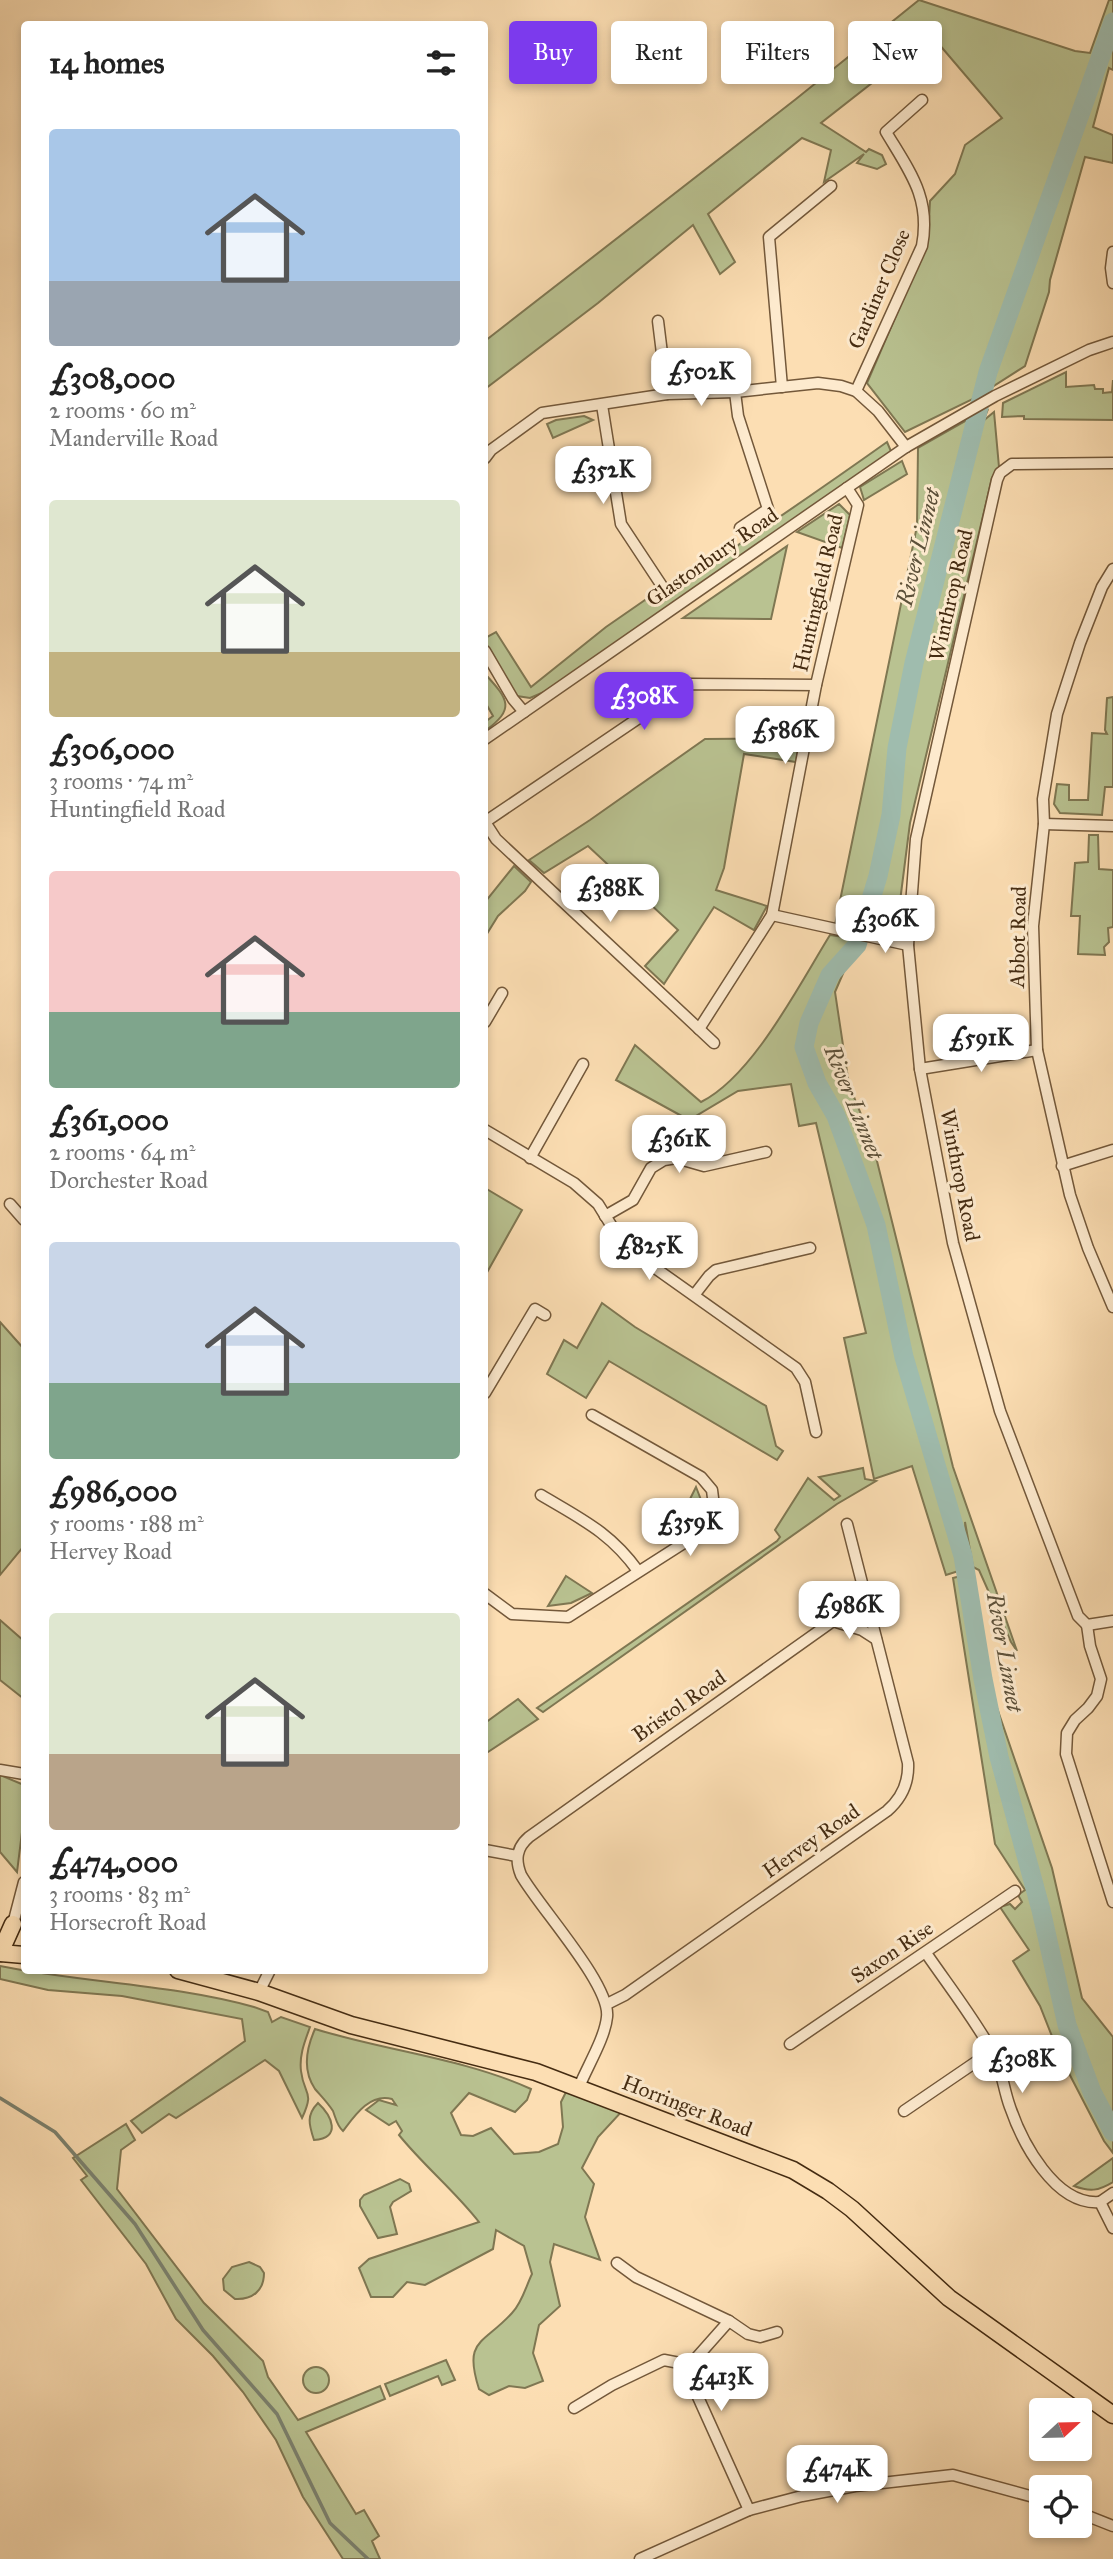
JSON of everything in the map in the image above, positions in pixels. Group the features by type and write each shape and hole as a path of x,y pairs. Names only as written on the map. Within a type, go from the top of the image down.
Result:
{"main road":[{"path":"13,1924 0,1953 21,1955"},
{"name":"Horringer Road","path":"193,1974 260,1992 351,2025 536,2072 793,2170 852,2209 949,2298 1113,2415"}],"street":[{"name":"Gardiner Close","path":"856,391 922,246 926,225 923,201 917,184 886,132 922,100"},
{"path":"782,387 769,237 831,186"},
{"path":"1113,253 1113,283"},
{"path":"658,321 667,394"},
{"name":"Glastonbury Road","path":"488,737 906,447 965,412 1088,350 1113,342"},
{"path":"488,454 542,414 667,394 735,392 818,383 856,391 878,411 906,447"},
{"path":"735,392 738,416 768,509 740,528"},
{"path":"602,405 621,524 662,586"},
{"name":"Winthrop Road","path":"1113,463 1012,464 1000,472 916,839 908,945 920,1069 953,1243 1000,1411 1078,1616 1087,1625 1090,1646 1101,1679 1097,1696 1067,1733 1066,1754 1113,1902"},
{"name":"Huntingfield Road","path":"699,1028 772,915 816,685 858,505 847,488"},
{"name":"Abbot Road","path":"1113,569 1102,587 1080,643 1057,714 1043,799 1044,824 1033,926 1037,1050 1062,1166 1088,1248 1113,1307"},
{"path":"488,662 524,712"},
{"path":"488,820 689,684 816,685"},
{"path":"1044,824 1113,826"},
{"path":"488,827 496,839 714,1044"},
{"path":"772,915 908,945"},
{"path":"488,1017 502,993"},
{"path":"920,1069 1037,1050"},
{"path":"530,1158 583,1064"},
{"path":"488,1131 573,1183 598,1204 624,1246 796,1368 807,1390 816,1432"},
{"path":"1062,1166 1113,1150"},
{"path":"605,1216 633,1200 651,1168 664,1160 677,1158 704,1166 766,1152"},
{"path":"10,1204 21,1217"},
{"path":"695,1294 716,1270 810,1248"},
{"path":"488,1388 535,1310 545,1315"},
{"path":"488,1596 512,1614 568,1616 701,1532 710,1521 714,1506 712,1490 701,1477 592,1415"},
{"path":"541,1495 606,1534 624,1551 638,1571"},
{"name":"Hervey Road","path":"607,2004 621,1998 896,1802 908,1779 908,1763 847,1524"},
{"name":"Bristol Road","path":"517,1856 519,1848 529,1837 833,1621 853,1602 863,1587"},
{"path":"833,1621 862,1630 876,1639"},
{"path":"1087,1625 1113,1621"},
{"path":"0,1770 21,1774"},
{"path":"488,1851 517,1856 523,1880 597,1984 607,2004 605,2026 579,2087"},
{"name":"Saxon Rise","path":"790,2044 1015,1891"},
{"path":"13,1924 21,1893"},
{"path":"926,1953 992,2051 1020,2136 1035,2159 1051,2178 1074,2197 1092,2203 1100,2202 1113,2193"},
{"path":"260,1992 268,1974"},
{"path":"904,2111 992,2051"},
{"path":"1100,2202 1113,2228"},
{"path":"617,2263 636,2277 729,2321 748,2334 760,2337 776,2332"},
{"path":"729,2321 690,2365 689,2377 749,2510"},
{"path":"574,2408 612,2385 664,2360 690,2365"},
{"path":"640,2559 749,2510 855,2486 953,2475 1029,2496"},
{"path":"1092,2518 1113,2526"}],"green space":[{"path":"919,0 1075,51 1090,53 1109,0 1113,0 1113,70 1109,68 1093,127 1113,135 1113,163 1085,157 1050,280 1049,292 1025,366 975,398 905,432 867,383 928,241 930,201 955,174 965,145 1002,118 942,48 942,21 893,21"},
{"path":"848,57 848,84 871,84 821,123 866,152 869,149 882,155 886,164 877,169 857,163 864,154 824,182 831,150 802,138 708,214 735,262 720,274 693,225 598,303 488,387 488,339 815,84 834,84 834,68"},
{"path":"1066,372 1066,387 1094,385 1095,389 1103,389 1103,393 1112,392 1113,380 1113,420 1002,417 1003,403"},
{"path":"988,409 983,421 994,412 999,467 992,478 910,823 897,925 874,932 835,925 917,526 918,448 969,419 976,419"},
{"path":"584,416 593,420 553,438 547,424"},
{"path":"887,442 893,456 544,692 530,698 517,696 488,652 488,636 496,632 531,687 606,627 645,600 655,601"},
{"path":"902,461 907,474 864,500 860,487"},
{"path":"839,504 850,515 842,548 797,532"},
{"path":"787,546 771,619 683,618"},
{"path":"488,677 504,698 505,710 488,729 488,720 493,716 488,707"},
{"path":"1113,697 1113,787 1105,787 1102,815 1060,813 1054,804 1057,784 1069,785 1069,800 1088,800 1092,733 1107,734 1107,698"},
{"path":"800,738 796,762 744,754 724,868 716,890 767,906 754,930 714,907 664,984 645,966 678,930 588,846 544,873 529,860 705,739"},
{"path":"1089,835 1098,835 1099,869 1113,870 1113,927 1108,928 1109,942 1104,947 1105,955 1078,954 1080,916 1071,916 1075,863 1088,862"},
{"path":"514,866 531,882 498,916 488,932 488,898"},
{"path":"830,935 858,939 835,992 849,1085 872,1141 953,1467 1017,1651 979,1570 973,1567 965,1522 968,1568 946,1575 912,1466 874,1479 844,1338 866,1333 816,1123 799,1126 791,1084 738,1091 689,1120 616,1080 635,1045 701,1102 739,1072 756,1051"},
{"path":"488,1190 522,1210 488,1271"},
{"path":"602,1303 635,1327 766,1406 776,1446 783,1451 777,1460 609,1361 586,1398 547,1374 564,1340 577,1348"},
{"path":"0,1322 21,1346 21,1550 0,1575"},
{"path":"863,1468 865,1479 876,1481 837,1504 543,1712 537,1708 777,1541 780,1537 775,1530 808,1478 834,1500 840,1496 819,1477"},
{"path":"696,1487 703,1505 699,1520 689,1527 679,1521"},
{"path":"968,1574 984,1670 1052,1868 1082,1998 1113,2037 1113,2129 1063,2009 1027,1844 1017,1834 1037,1905 1062,2022 1094,2104 1113,2139 1113,2153 1104,2141 1059,2054 1040,2006 1013,1961 1029,1950 1000,1907 1010,1904 1015,1909 1022,1902 1018,1895 1025,1890 995,1844 953,1578"},
{"path":"566,1576 592,1593 571,1603 548,1606"},
{"path":"0,1620 21,1638 21,1697 0,1680"},
{"path":"518,1699 538,1719 488,1752 488,1721"},
{"path":"0,1775 21,1784 21,1840 17,1872 0,1852"},
{"path":"0,1966 21,1969 21,1974 51,1974 159,1988 254,2007 268,2012 272,2022 281,2017 310,2027 301,2059 302,2079 308,2093 306,2109 302,2118 279,2071 265,2060 176,2118 169,2114 142,2133 131,2121 245,2041 242,2019 122,1996 48,1990 0,1979"},
{"path":"315,2029 451,2062 505,2078 531,2089 527,2100 515,2112 469,2093 451,2113 461,2135 473,2136 491,2128 514,2154 539,2152 558,2144 563,2127 561,2102 567,2090 624,2109 598,2137 582,2168 594,2184 585,2217 600,2260 554,2244 550,2262 560,2306 539,2325 533,2353 543,2381 525,2388 509,2386 489,2395 479,2389 473,2361 475,2351 515,2309 532,2274 524,2246 496,2230 493,2249 425,2285 407,2282 393,2297 371,2297 359,2268 369,2259 479,2222 399,2135 402,2131 396,2121 389,2125 366,2110 379,2100 396,2105 392,2099 384,2098 370,2102 343,2131 341,2129 333,2111 315,2089 308,2074 309,2044"},
{"path":"318,2103 332,2126 328,2135 314,2140 310,2120"},
{"path":"126,2124 135,2140 121,2150 117,2189 204,2303 263,2361 268,2377 298,2420 380,2386 385,2399 306,2432 356,2514 364,2510 379,2536 372,2541 380,2559 343,2559 303,2497 276,2440 243,2392 213,2356 176,2319 146,2264 81,2180 87,2176 73,2158"},
{"path":"1113,2158 1113,2182 1094,2190 1074,2186"},
{"path":"400,2179 409,2184 411,2191 393,2202 390,2207 397,2234 378,2238 360,2206 360,2200 364,2195"},
{"path":"249,2262 260,2267 264,2273 262,2285 252,2296 235,2299 224,2290 223,2279 232,2267"},
{"path":"446,2360 455,2380 442,2385 438,2376 390,2396 385,2384"},
{"path":"316,2367 325,2371 329,2380 325,2389 316,2393 307,2389 303,2380 307,2371"}],"waterway":[{"name":"River Linnet","path":"1113,22 988,372 914,663 897,748 891,815 878,876 857,945 830,975 809,1023 804,1047 817,1083 836,1116 876,1225 904,1357 963,1556 999,1757 1041,1910 1067,2025 1092,2092 1113,2132"},
{"path":"0,2098 55,2132 135,2224 203,2330 277,2414 330,2523 368,2559"}]}
